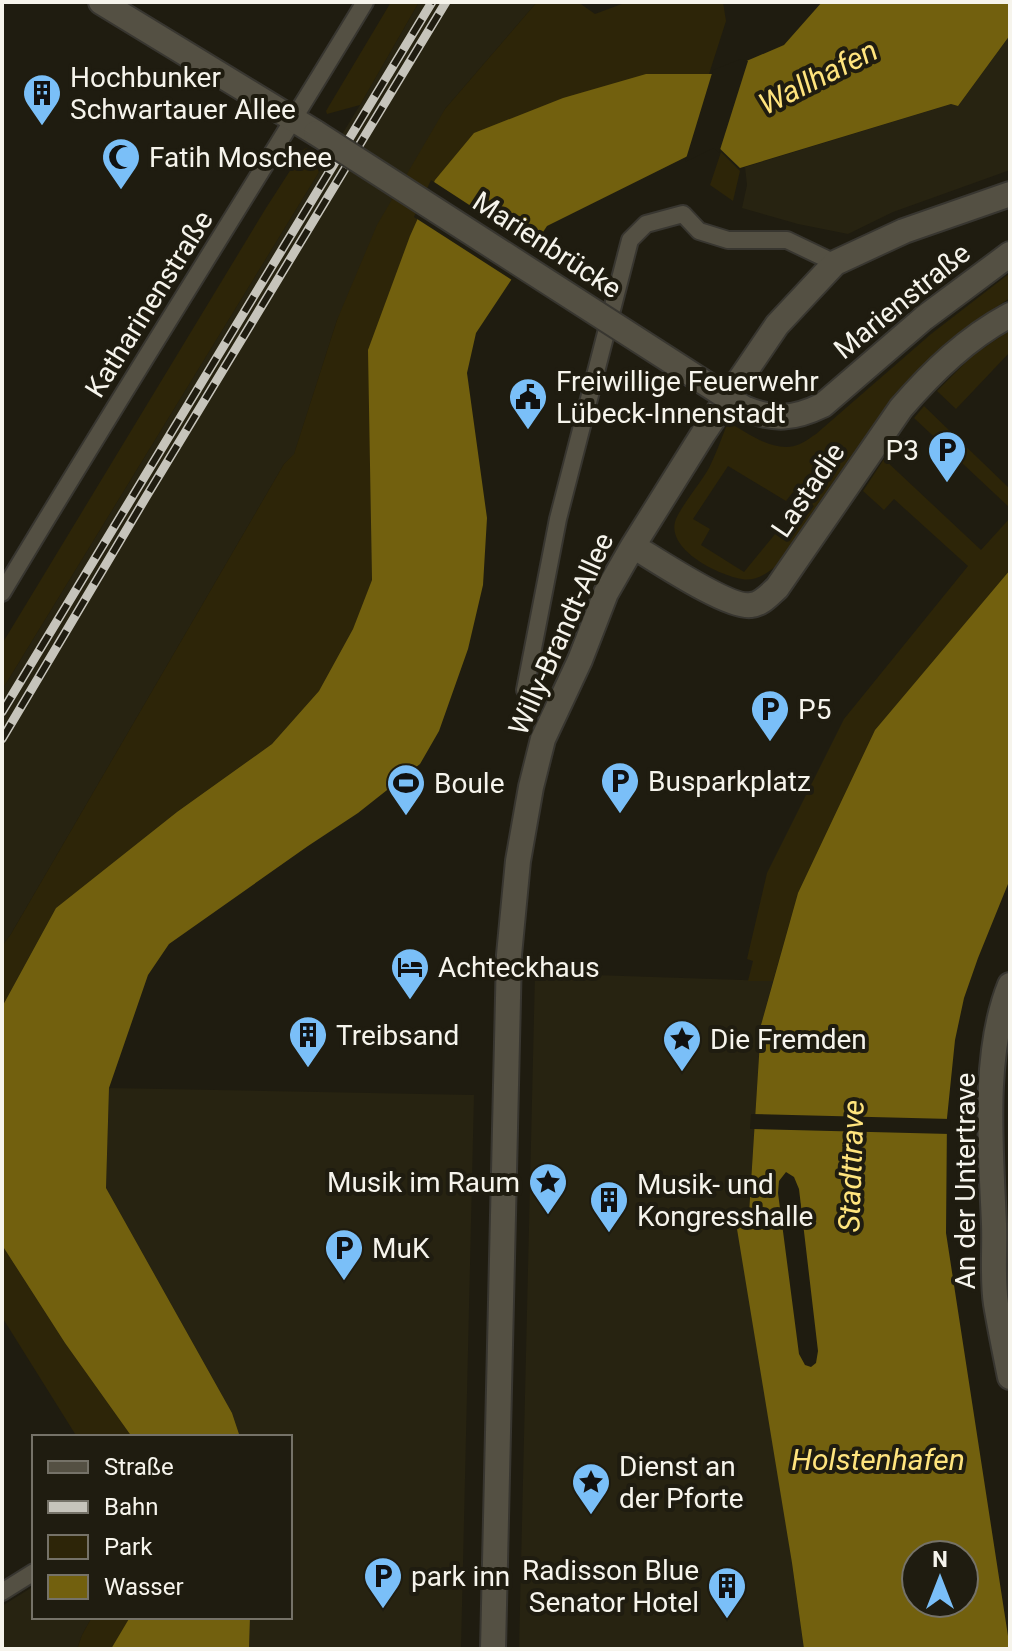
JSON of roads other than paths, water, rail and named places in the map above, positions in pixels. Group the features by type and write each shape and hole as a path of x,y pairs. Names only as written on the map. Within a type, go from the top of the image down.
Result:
{"street":[{"path":"101,2 294,119"},
{"name":"Katharinenstraße","path":"2,593 365,2"},
{"name":"Marienbrücke","path":"294,119 744,408"},
{"name":"Willy-Brandt-Allee","path":"493,1649 509,955 518,861 543,739 580,660 606,593 703,434 777,325 835,263 904,231 1005,198"},
{"path":"525,690 558,519 630,240 646,224 683,214 699,231 728,240 787,240 835,263"},
{"name":"Marienstraße","path":"744,408 775,418 791,417 823,405 924,318 1010,254"},
{"name":"Lastadie","path":"633,546 727,600 751,605 766,598 777,588 901,408 955,352 987,327 1010,315"},
{"name":"An der Untertrave","path":"1010,985 995,1046 1001,1131 996,1301 1010,1377"},
{"path":"2,1592 32,1573"}],"water":[{"name":"Wallhafen","path":"822,2 1010,2 1010,35 958,106 951,104 740,168 714,143 547,226 476,333 467,373 487,518 483,585 468,649 439,731 420,764 358,813 169,944 148,975 109,1088 106,1188 232,1413 239,1435 131,1435 65,1343 2,1245 2,1007 56,908 177,812 272,744 319,691 353,629 372,580 368,350 410,236 435,180 474,133 563,98 646,74 716,74 784,45"},
{"name":"Holstenhafen","path":"1010,570 1010,879 964,998 955,1040 947,1118 946,1233 1010,1649 804,1649 737,1229 749,1214 761,1025 798,893 875,730","holes":["786,1172 794,1177 799,1189 818,1351 816,1363 811,1367 805,1365 799,1354 778,1193 779,1181"]},
{"path":"129,1619 250,1619 249,1649 111,1649"}],"railway":[{"path":"2,712 432,2"},
{"path":"2,739 446,2"}],"place":[{"name":"Hochbunker Schwartauer Allee","path":"42,127"},
{"name":"Fatih Moschee","path":"121,191"},
{"name":"Freiwillige Feuerwehr Lübeck-Innenstadt","path":"528,431"},
{"name":"P3","path":"947,484"},
{"name":"P5","path":"770,743"},
{"name":"Busparkplatz","path":"620,815"},
{"name":"Boule","path":"406,817"},
{"name":"Achteckhaus","path":"410,1001"},
{"name":"Treibsand","path":"308,1069"},
{"name":"Die Fremden","path":"682,1073"},
{"name":"Musik im Raum","path":"548,1216"},
{"name":"Musik- und Kongresshalle","path":"609,1234"},
{"name":"MuK","path":"344,1282"},
{"name":"Dienst an der Pforte","path":"591,1516"},
{"name":"park inn","path":"383,1610"},
{"name":"Radisson Blue Senator Hotel","path":"727,1620"}],"water label":[{"name":"Stadttrave","path":"851,1166"}]}
